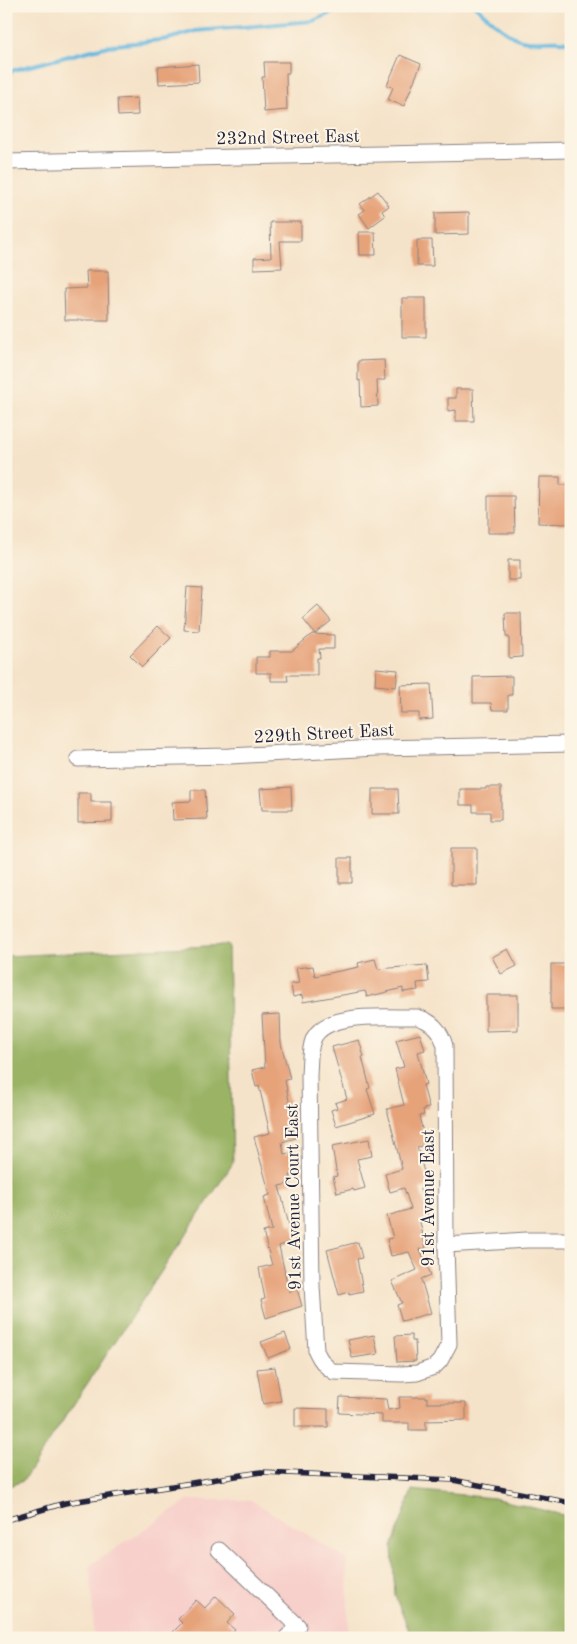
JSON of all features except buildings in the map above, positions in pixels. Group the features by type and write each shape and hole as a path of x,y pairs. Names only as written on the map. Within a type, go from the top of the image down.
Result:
{"street":[{"name":"232nd Street East","path":"6,162 571,150"},
{"name":"229th Street East","path":"78,759 230,756 377,748 571,744"},
{"name":"91st Avenue East","path":"321,1028 330,1022 351,1018 417,1018 427,1020 443,1038 446,1060 446,1245 449,1344 440,1361 434,1367"},
{"name":"91st Avenue Court East","path":"321,1028 312,1041 309,1075 313,1304 316,1351 325,1366 334,1372 402,1374 417,1373 434,1367"},
{"path":"446,1245 527,1240 571,1240"},
{"path":"219,1550 298,1626 286,1638"}],"shaded area":[{"path":"189,1500 251,1500 347,1559 349,1638 94,1638 90,1565"}],"green space":[{"path":"228,945 233,1163 23,1481 6,1487 6,956"},
{"path":"412,1490 493,1498 571,1517 570,1638 412,1638 395,1596 392,1547"}],"waterway":[{"path":"6,75 14,70 108,46 168,39 196,31 313,21 348,6"},
{"path":"475,6 516,38 529,41 558,41 571,44"}],"railway":[{"path":"6,1520 65,1503 261,1472 453,1480 571,1503"}]}
